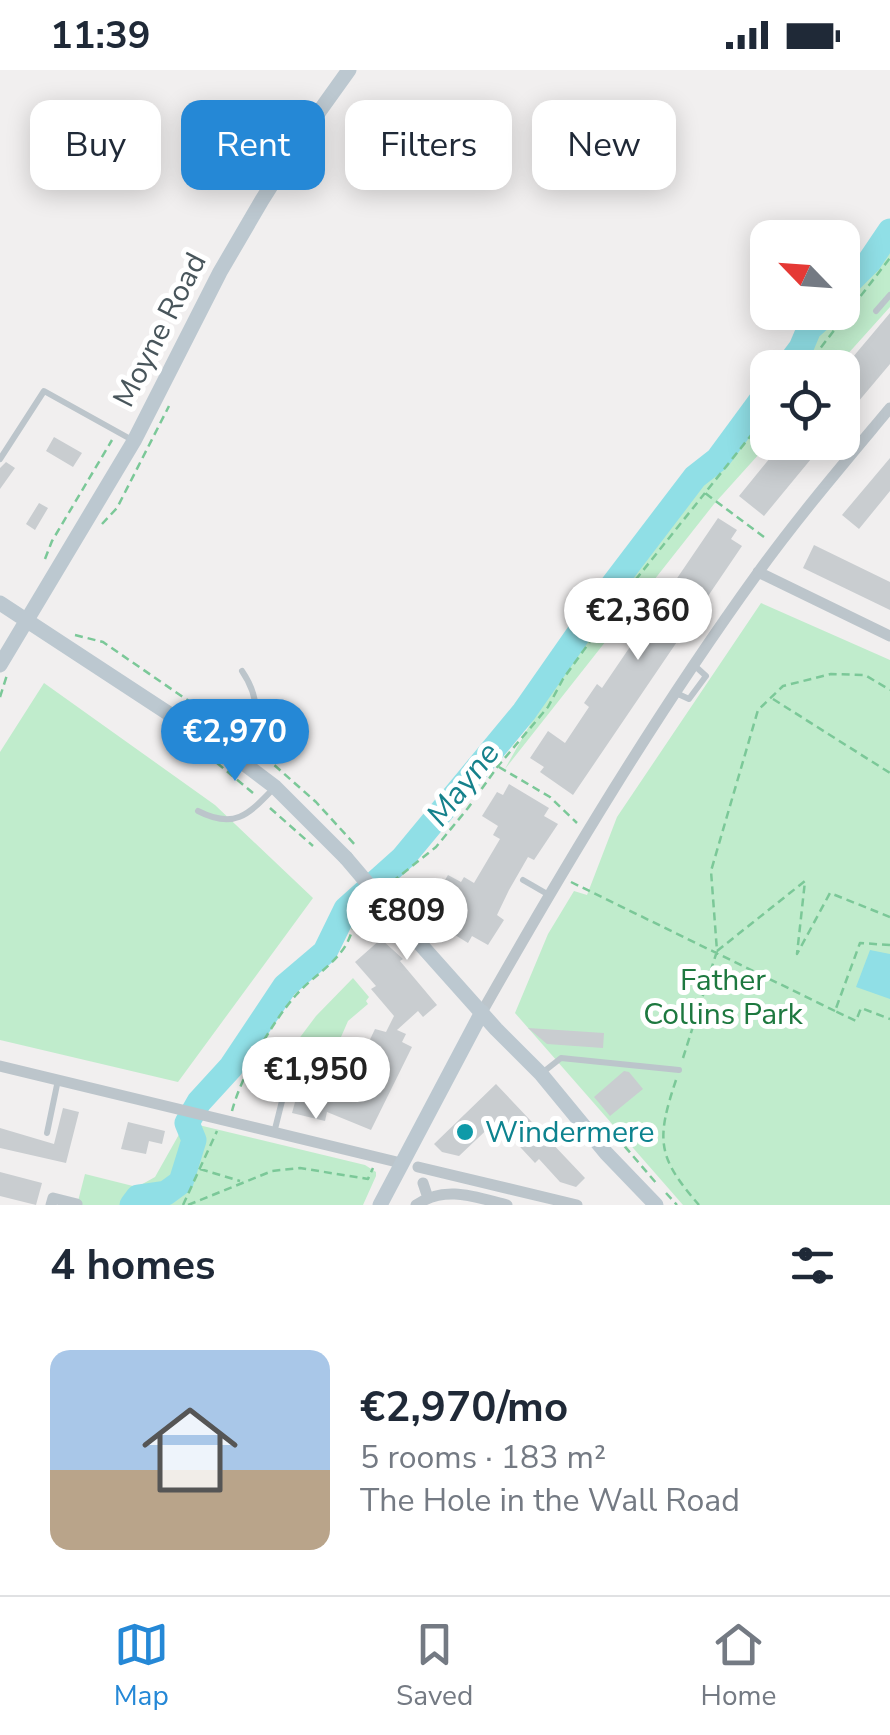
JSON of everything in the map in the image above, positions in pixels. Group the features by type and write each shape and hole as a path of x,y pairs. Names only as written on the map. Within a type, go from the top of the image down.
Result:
{"street":[{"name":"Moyne Road","path":"0,665 134,441 254,214 349,70"},
{"path":"380,1205 409,1165 482,1012 559,876 675,693 758,572 890,408"},
{"path":"758,572 890,636"},
{"path":"0,604 238,758 352,853 397,918 542,1074 606,1153 656,1205"},
{"path":"0,1066 577,1205"},
{"path":"423,1183 428,1198"},
{"path":"416,1205 452,1192 507,1205"},
{"path":"50,1205 53,1198 77,1204"}],"lane":[{"path":"876,311 890,295"},
{"path":"0,459 44,391 134,441"},
{"path":"238,758 258,713 254,689 242,671"},
{"path":"198,812 234,820 250,813 275,788"},
{"path":"523,880 549,895"},
{"path":"542,1074 561,1058 679,1070"},
{"path":"47,1133 58,1079"},
{"path":"274,1133 282,1101"}],"path":[{"path":"819,350 890,258"},
{"path":"48,550 117,432"},
{"path":"392,882 436,847 548,707 625,593 750,437"},
{"path":"705,493 764,537"},
{"path":"102,642 248,742 316,802 352,853"},
{"path":"699,1205 668,1166 662,1142 666,1108 717,952 711,870 758,710 783,686 831,674 865,674 890,690"},
{"path":"770,698 890,772"},
{"path":"213,761 320,853"},
{"path":"498,766 550,796 570,818 588,829"},
{"path":"559,876 856,1022 861,1008 890,1019"},
{"path":"717,952 805,881 797,954 830,893 890,917"},
{"path":"185,1205 236,1095 286,1006 324,972 346,944 361,909"},
{"path":"834,1011 860,943 890,944"},
{"path":"368,1179 377,1158"},
{"path":"199,1168 242,1182"},
{"path":"185,1205 272,1171 300,1168 368,1179 374,1188"}],"green space":[{"path":"890,237 890,307 851,350 800,350 816,330 860,330 860,275"},
{"path":"750,413 750,460 754,460 714,504 505,769 595,621"},
{"name":"Father Collins Park","path":"761,603 890,660 890,1205 683,1205 515,1013 548,934 574,891 587,895 617,817"},
{"path":"44,683 215,805 313,898 178,1082 0,1040 0,752"},
{"path":"353,978 369,997 368,1004 348,1021 331,1060 298,1040"},
{"path":"186,1122 365,1165 376,1176 363,1205 77,1205 85,1174 137,1187 155,1177"}],"water":[{"path":"870,950 890,954 890,999 856,987"}],"building":[{"path":"890,313 890,364 860,400 860,350"},
{"path":"54,437 82,453 73,467 46,451"},
{"path":"890,458 890,491 859,529 842,515"},
{"path":"768,460 810,460 764,516 739,496"},
{"path":"6,462 15,468 0,489 0,468"},
{"path":"39,503 48,508 35,530 26,524"},
{"path":"718,518 737,530 731,539 742,546 573,795 540,772 544,767 530,758 548,731 565,743 589,707 584,703 597,684 602,688 636,638 630,633 643,614 650,618"},
{"path":"814,545 890,582 890,610 803,568"},
{"path":"509,784 549,808 544,816 558,824 534,860 528,857 497,915 504,920 488,945 472,936 468,943 434,922 443,907 432,901 448,875 474,883 500,839 493,835 498,826 482,816 497,792 503,795"},
{"path":"381,939 403,959 400,961 437,1005 423,1017 418,1011 397,1030 406,1034 402,1042 412,1047 371,1130 327,1112 325,1121 292,1113 295,1102 262,1089 265,1076 278,1058 303,1065 301,1073 314,1076 312,1084 343,1094 346,1088 355,1092 372,1058 363,1054 375,1029 386,1032 394,1016 355,962"},
{"path":"528,1028 604,1033 603,1048 547,1044"},
{"path":"624,1071 643,1089 610,1116 594,1097"},
{"name":"Windermere","path":"496,1084 585,1178 576,1187 560,1182 539,1159 535,1163 496,1121 459,1156 442,1152 434,1144"},
{"path":"63,1108 79,1112 66,1163 0,1148 0,1128 54,1144"},
{"path":"128,1122 165,1131 162,1144 149,1141 146,1154 121,1149"},
{"path":"0,1172 42,1183 36,1205 0,1196"}],"waterway":[{"name":"Mayne","path":"860,271 890,231"},
{"name":"Mayne","path":"800,350 809,330"},
{"name":"Mayne","path":"132,1205 138,1197 166,1193 181,1182 194,1140 187,1123 199,1102 231,1067 285,986 325,952 346,909 403,858 524,712 695,477 718,459 750,415"}],"place":[{"name":"Windermere","path":"465,1132"}]}
